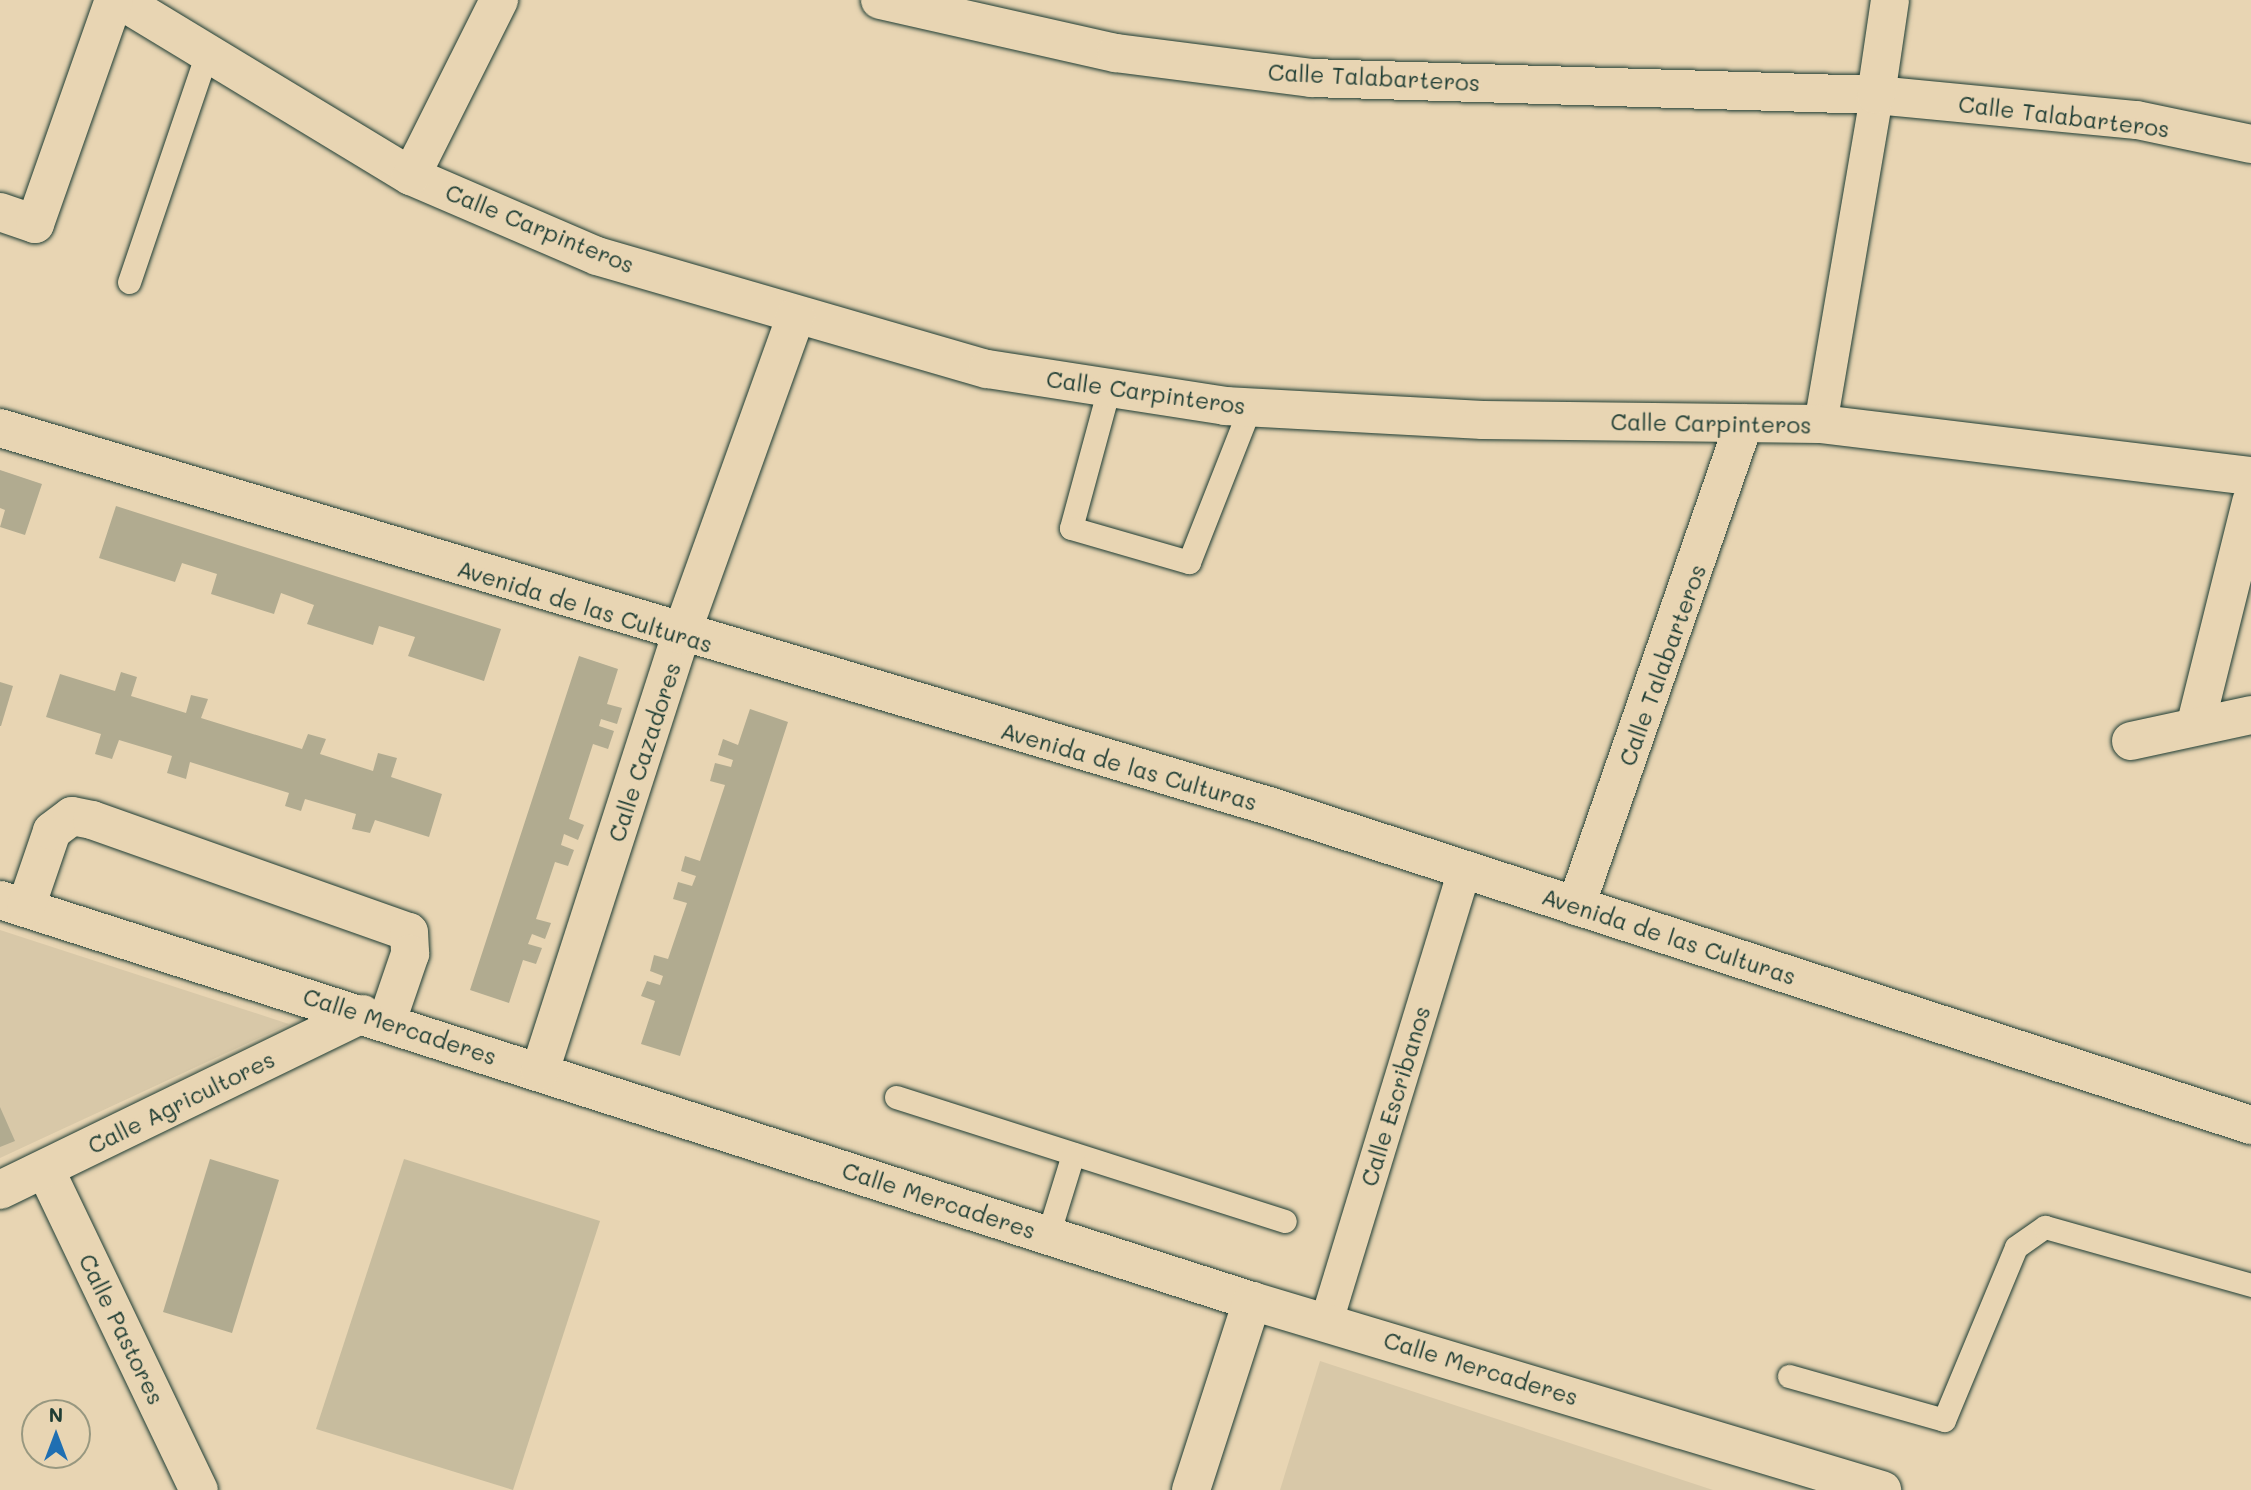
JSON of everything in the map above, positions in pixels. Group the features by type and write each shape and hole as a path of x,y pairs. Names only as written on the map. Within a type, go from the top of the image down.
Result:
{"street":[{"path":"0,212 35,224 114,0"},
{"name":"Calle Carpinteros","path":"120,0 411,176 597,257 988,369 1250,407 1483,420 1821,424 2251,476"},
{"path":"411,176 499,0"},
{"name":"Calle Talabarteros","path":"880,0 1116,53 1311,78 1876,95 2137,120 2251,144"},
{"path":"1821,424 1890,0"},
{"name":"Calle Cazadores","path":"540,1072 681,635 796,316"},
{"name":"Calle Talabarteros","path":"1576,906 1744,423"},
{"name":"Avenida de las Culturas","path":"0,428 681,635 1269,806 2251,1125"},
{"path":"2196,723 2251,502"},
{"path":"2131,741 2196,723 2251,715"},
{"path":"13,904 52,831 72,817 92,820 409,932 410,954 375,1018"},
{"name":"Calle Escribanos","path":"1326,1321 1464,871"},
{"name":"Calle Mercaderes","path":"13,904 1252,1301 1326,1321 1882,1490"},
{"name":"Calle Agricultores","path":"0,1190 375,1018"},
{"name":"Calle Pastores","path":"45,1169 199,1490"},
{"path":"1191,1490 1252,1301"}],"lane":[{"path":"129,282 207,53"},
{"path":"1109,388 1071,528 1189,562 1250,407"},
{"path":"896,1097 1285,1222"},
{"path":"1048,1235 1073,1154"},
{"path":"1789,1376 1944,1420 1980,1326 2015,1247 2045,1227 2251,1285"}],"shaded area":[{"path":"0,930 289,1024 0,1158"},
{"path":"404,1159 600,1221 513,1490 316,1429"},
{"path":"1320,1361 1713,1490 1280,1490"}],"building":[{"path":"0,470 42,484 25,535 0,527 5,510 0,508"},
{"path":"116,506 501,629 484,681 408,656 415,637 379,626 373,645 307,624 314,605 281,593 274,614 211,594 217,574 182,563 175,582 99,558"},
{"path":"579,656 618,669 607,704 622,708 617,724 601,719 599,726 614,731 608,749 593,744 569,819 584,825 578,840 564,834 561,845 574,850 568,866 555,862 536,919 551,923 545,939 532,934 528,944 542,948 536,964 523,960 509,1003 470,990"},
{"path":"121,672 137,677 131,696 186,713 191,695 208,699 201,718 302,749 308,734 326,739 320,754 373,771 378,753 397,758 391,777 442,794 429,837 375,820 370,833 352,829 356,814 305,799 301,811 285,806 289,793 190,762 186,779 167,773 172,756 119,740 112,759 95,754 101,734 46,717 60,674 115,691"},
{"path":"0,682 13,686 1,726 0,726"},
{"path":"750,709 788,722 680,1056 641,1044 655,1001 641,996 647,981 660,985 663,976 650,971 654,955 668,959 687,903 673,899 678,882 692,886 696,876 681,871 685,856 700,861 725,785 710,781 715,763 731,767 733,760 718,755 723,739 738,745"},
{"path":"0,1107 15,1141 0,1147"},
{"path":"210,1159 279,1180 232,1333 163,1312"}]}
